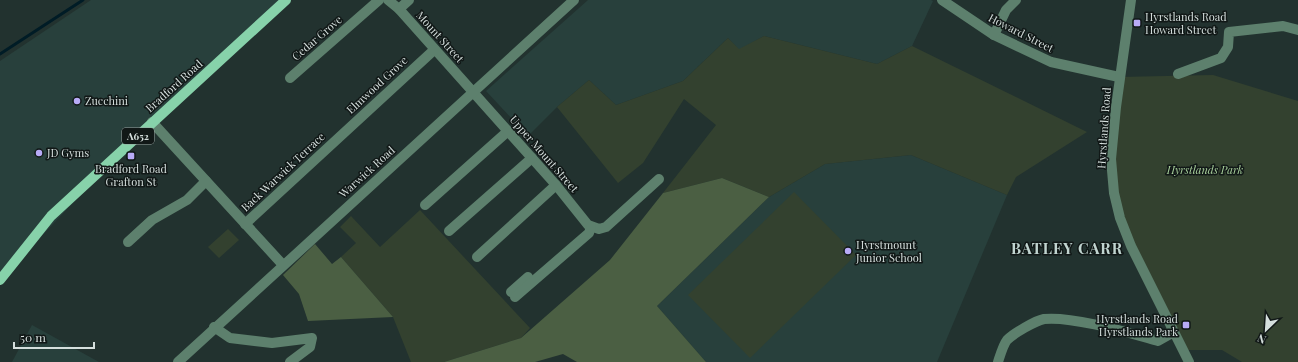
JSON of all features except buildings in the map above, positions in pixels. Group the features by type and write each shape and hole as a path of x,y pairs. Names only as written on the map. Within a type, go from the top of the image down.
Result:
{"main road":[{"name":"Bradford Road","path":"0,280 51,216 286,0"}],"street":[{"name":"Cedar Grove","path":"290,78 379,0"},
{"name":"Mount Street","path":"388,0 399,10 473,91"},
{"path":"399,10 409,0"},
{"name":"Warwick Road","path":"178,362 214,327 574,0"},
{"name":"Howard Street","path":"942,0 994,35 1051,62 1119,77"},
{"path":"994,35 1006,10 1016,0"},
{"name":"Hyrstlands Road","path":"1131,0 1119,77 1111,160 1114,193 1120,218 1131,246 1189,362"},
{"path":"1178,74 1221,58 1228,47 1229,32 1283,26 1298,30"},
{"name":"Elmwood Grove","path":"336,139 434,50"},
{"name":"Upper Mount Street","path":"473,91 593,227"},
{"path":"152,122 282,266"},
{"path":"424,205 508,131"},
{"name":"Back Warwick Terrace","path":"245,224 336,139"},
{"path":"449,231 532,158"},
{"path":"513,295 589,233 593,227 606,227 658,179"},
{"path":"128,242 152,220 187,200 206,181"},
{"path":"477,257 556,185"},
{"path":"1002,360 1006,341 1020,330 1043,319 1062,319 1121,331 1158,341 1174,332"},
{"path":"214,327 230,338 272,343 312,338 310,347 290,362"}],"shaded area":[{"path":"91,0 286,0 123,150 0,280 0,61"},
{"path":"588,0 933,1 912,46 877,64 764,36 739,50 728,38 683,81 616,105 589,80 557,107 528,136 486,91"},
{"name":"Hyrstmount Junior School","path":"911,155 1007,195 937,362 706,362 657,306 769,197 825,164"},
{"path":"32,325 99,362 12,362"}],"green space":[{"path":"764,36 877,64 912,46 1087,132 1016,177 1007,195 911,155 825,164 769,197 722,178 663,193 716,125 684,99 643,163 618,183 557,107 589,80 616,105 683,81 728,38 739,49"},
{"name":"Hyrstlands Park","path":"1213,75 1298,101 1298,362 1242,362 1222,350 1182,350 1131,245 1114,193 1119,77"},
{"path":"722,178 769,197 657,306 706,362 577,362 563,354 535,362 444,362 521,338 610,260 663,193"},
{"path":"794,192 856,255 750,358 688,295"},
{"path":"420,210 530,328 521,338 444,362 411,362 393,317 341,257 356,243 340,227 351,216 380,247"},
{"path":"228,229 239,240 219,258 208,247"},
{"path":"315,244 332,264 341,257 393,317 308,321 299,294 283,275"}],"waterway":[{"path":"0,54 83,0"}],"place":[{"name":"Hyrstlands Road Howard Street","path":"1137,23"},
{"name":"Zucchini","path":"77,101"},
{"name":"JD Gyms","path":"39,153"},
{"name":"Bradford Road Grafton St","path":"131,156"},
{"name":"Hyrstmount Junior School","path":"848,251"},
{"name":"Hyrstlands Road Hyrstlands Park","path":"1186,325"}],"district":[{"name":"BATLEY CARR","path":"1067,249"}]}
